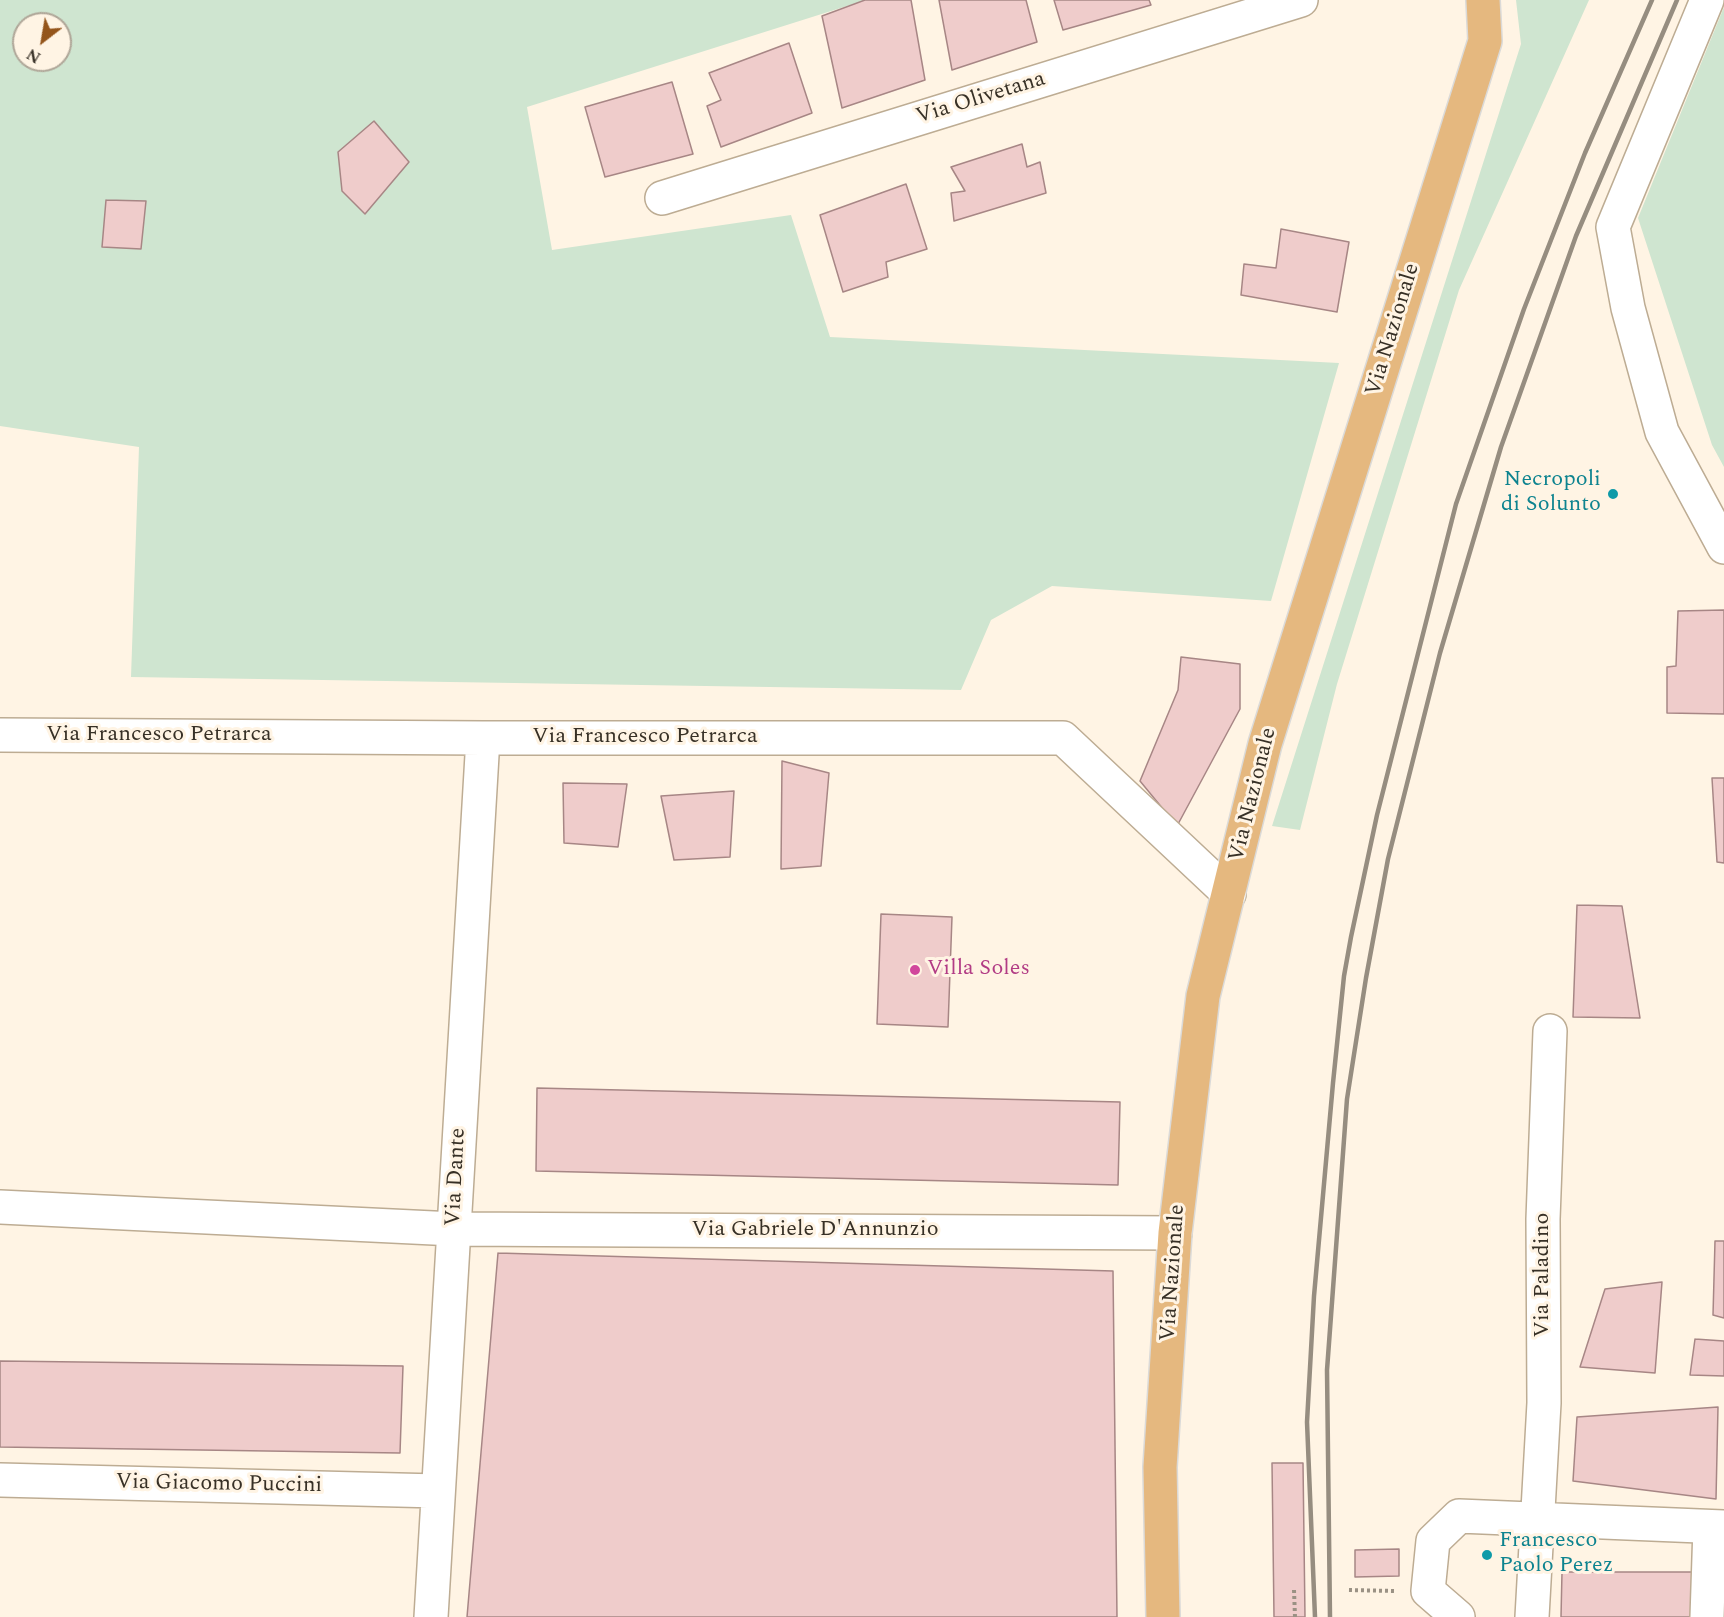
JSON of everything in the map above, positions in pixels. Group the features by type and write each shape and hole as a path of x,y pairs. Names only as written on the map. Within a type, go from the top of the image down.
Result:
{"main road":[{"name":"Via Nazionale","path":"1163,1617 1160,1467 1175,1233 1203,996 1265,744 1485,41 1483,0"}],"street":[{"name":"Via Olivetana","path":"662,198 1301,0"},
{"path":"1707,0 1613,227 1628,308 1662,432 1724,547"},
{"name":"Via Francesco Petrarca","path":"0,735 1063,738 1229,894"},
{"name":"Via Dante","path":"431,1617 483,738"},
{"name":"Via Paladino","path":"1532,1617 1544,1402 1543,1219 1550,1030"},
{"name":"Via Gabriele D'Annunzio","path":"0,1207 454,1229 1175,1233"},
{"name":"Via Giacomo Puccini","path":"0,1480 438,1491"},
{"path":"1458,1617 1428,1591 1433,1541 1459,1516 1717,1527 1707,1617"}],"path":[{"path":"1294,1590 1296,1617"},
{"path":"1349,1590 1376,1592"}],"green space":[{"path":"0,0 866,0 527,107 552,250 791,215 830,337 1339,363 1271,601 1052,586 991,620 961,690 131,677 139,447 0,426"},
{"path":"1516,0 1589,0 1459,290 1337,684 1300,830 1272,826 1521,44"},
{"path":"1724,7 1724,467 1712,445 1638,218"}],"building":[{"path":"865,0 911,0 925,80 842,108 822,16"},
{"path":"939,0 1026,0 1037,42 952,70"},
{"path":"1054,0 1149,0 1151,5 1063,30"},
{"path":"789,43 812,113 721,147 707,106 721,100 709,73"},
{"path":"672,82 693,154 605,177 585,107"},
{"path":"374,121 409,162 365,214 342,191 338,152"},
{"path":"1022,144 1027,167 1040,162 1046,193 954,221 951,193 965,191 951,167"},
{"path":"906,184 927,249 886,262 888,277 843,292 820,215"},
{"path":"106,200 146,201 141,249 102,247"},
{"path":"1281,229 1349,242 1337,312 1241,295 1244,264 1276,268"},
{"path":"1724,610 1724,714 1667,713 1667,667 1676,666 1678,611"},
{"path":"1181,657 1240,664 1240,709 1177,826 1140,781 1178,690"},
{"path":"782,761 829,773 821,866 781,869"},
{"path":"1712,778 1724,778 1724,863 1717,862"},
{"path":"563,783 627,784 618,847 564,843"},
{"path":"734,791 730,857 674,860 661,796"},
{"path":"1577,905 1622,906 1640,1018 1573,1017"},
{"name":"Villa Soles","path":"881,914 952,917 948,1027 877,1024"},
{"path":"537,1088 1120,1102 1118,1185 536,1171"},
{"path":"1715,1241 1724,1241 1724,1318 1713,1315"},
{"path":"498,1253 1113,1271 1117,1617 467,1617"},
{"path":"1662,1282 1655,1373 1580,1367 1605,1289"},
{"path":"1695,1339 1724,1341 1724,1376 1690,1375"},
{"path":"0,1361 403,1366 400,1453 0,1447"},
{"path":"1718,1407 1716,1499 1573,1481 1577,1417"},
{"path":"1272,1463 1303,1463 1305,1617 1274,1617"},
{"path":"1399,1549 1399,1576 1355,1577 1355,1550"},
{"path":"1562,1572 1692,1572 1696,1617 1561,1617"}],"railway":[{"path":"1315,1617 1307,1422 1314,1296 1333,1083 1344,976 1351,937 1377,815 1456,504 1524,309 1585,153 1652,0"},
{"path":"1330,1617 1327,1370 1347,1099 1388,859 1440,653 1501,447 1576,236 1677,0"}],"place":[{"name":"Necropoli di Solunto","path":"1613,494"},
{"name":"Villa Soles","path":"915,970"},
{"name":"Francesco Paolo Perez","path":"1487,1555"}]}
